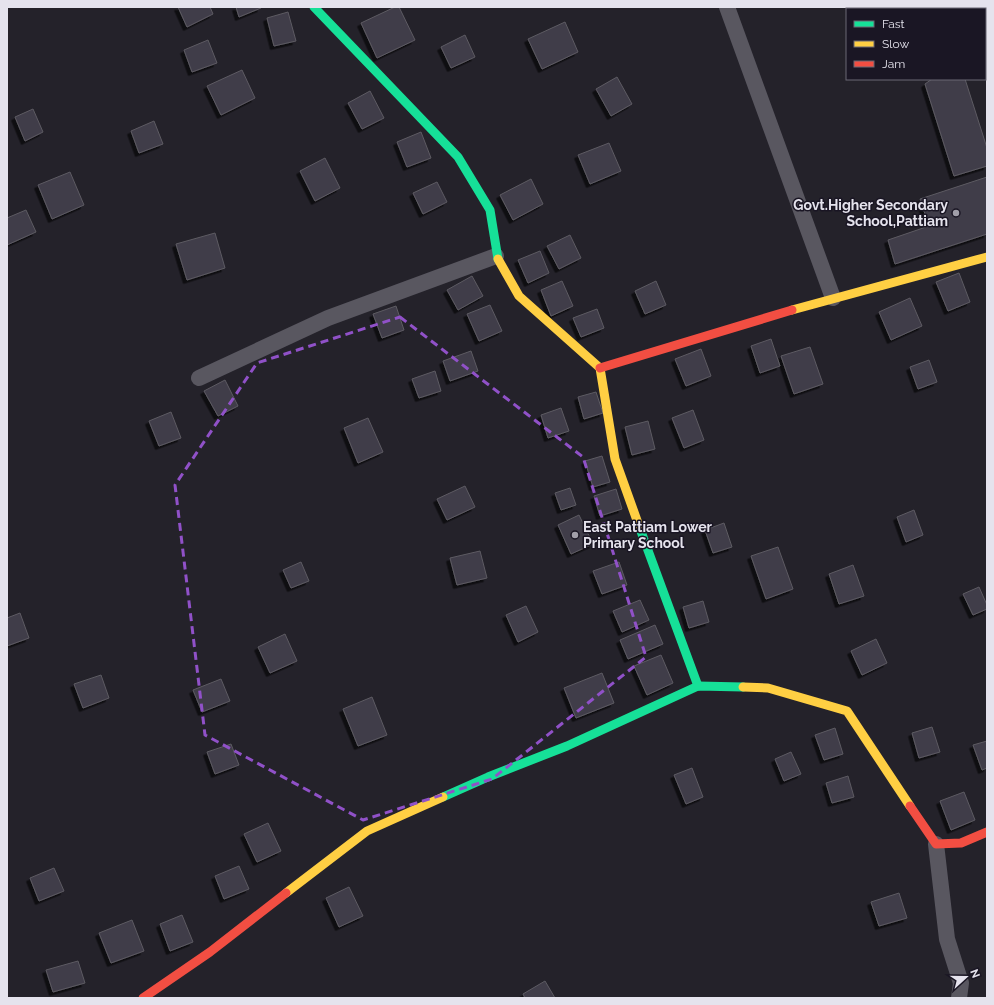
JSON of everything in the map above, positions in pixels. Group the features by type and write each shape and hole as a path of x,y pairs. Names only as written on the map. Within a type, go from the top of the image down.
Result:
{"street":[{"path":"314,7 458,157 490,210 496,256 519,296 600,368 615,459 698,686"},
{"path":"727,7 834,298"},
{"path":"198,378 328,318 496,256"},
{"path":"600,368 834,298 987,257"},
{"path":"143,998 210,952 367,831 488,777 566,746 698,686 768,688 847,711 936,844 947,939 961,983 959,998"},
{"path":"936,844 961,843 987,832"}],"highlighted area":[{"path":"400,317 583,457 646,657 492,779 363,820 205,735 175,485 257,363"}],"building":[{"path":"178,7 210,7 213,14 187,27"},
{"path":"236,7 260,7 261,8 239,17"},
{"path":"395,7 399,7 415,40 377,58 361,23"},
{"path":"288,12 296,41 274,46 267,18"},
{"path":"565,22 578,52 542,69 528,39"},
{"path":"465,35 475,57 451,68 441,47"},
{"path":"208,40 217,63 192,72 184,50"},
{"path":"242,70 255,98 221,115 207,86"},
{"path":"617,77 632,104 611,116 596,89"},
{"name":"Govt.Higher Secondary School,Pattiam","path":"931,80 965,80 987,148 987,166 954,176 925,84"},
{"path":"370,91 384,118 362,129 348,103"},
{"path":"33,109 43,132 25,141 15,117"},
{"path":"154,121 163,144 139,153 131,131"},
{"path":"421,132 431,158 407,167 397,142"},
{"path":"609,143 621,171 590,184 578,155"},
{"path":"325,158 340,188 315,201 300,171"},
{"path":"70,172 84,205 52,219 38,185"},
{"name":"Govt.Higher Secondary School,Pattiam","path":"987,177 987,234 895,264 888,240 929,226 920,199"},
{"path":"531,179 543,204 513,220 500,195"},
{"path":"437,182 447,202 423,214 413,193"},
{"path":"26,210 36,232 7,245 7,218"},
{"path":"215,233 225,268 187,280 176,244"},
{"path":"570,235 581,258 559,269 547,246"},
{"path":"540,251 549,273 528,283 518,260"},
{"path":"959,273 970,302 948,311 936,282"},
{"path":"472,276 483,296 458,310 447,290"},
{"path":"562,281 573,306 551,316 541,290"},
{"path":"656,281 666,305 645,314 635,291"},
{"path":"910,298 922,326 891,340 879,312"},
{"path":"490,305 502,331 479,341 467,314"},
{"path":"396,306 404,330 382,338 373,314"},
{"path":"597,309 604,328 581,337 573,318"},
{"path":"771,339 780,366 760,373 751,346"},
{"path":"810,347 823,384 794,394 781,356"},
{"path":"701,349 711,376 686,386 675,359"},
{"path":"471,351 478,371 450,381 443,361"},
{"path":"929,360 937,382 918,389 910,367"},
{"path":"435,371 441,391 419,398 412,379"},
{"path":"225,380 238,406 218,416 204,391"},
{"path":"596,392 603,413 584,419 578,397"},
{"path":"561,408 569,431 548,438 541,415"},
{"path":"693,410 704,440 684,448 672,418"},
{"path":"171,412 181,438 159,446 149,421"},
{"path":"368,418 383,452 358,463 344,428"},
{"path":"648,421 655,449 632,455 625,427"},
{"path":"602,456 610,482 593,487 585,461"},
{"path":"465,486 475,507 447,520 437,499"},
{"path":"570,488 576,505 561,510 555,493"},
{"path":"616,489 622,509 600,516 594,496"},
{"path":"914,510 923,535 906,542 897,517"},
{"name":"East Pattiam Lower Primary School","path":"579,515 593,544 571,554 558,525"},
{"path":"724,523 732,547 713,553 705,530"},
{"path":"778,547 793,589 766,599 751,556"},
{"path":"480,551 487,578 457,585 450,558"},
{"path":"301,562 309,581 291,588 283,570"},
{"path":"619,562 627,585 602,594 593,571"},
{"path":"853,565 864,596 839,604 829,574"},
{"path":"979,587 987,605 987,609 973,615 963,594"},
{"path":"640,600 649,620 622,632 613,611"},
{"path":"703,601 709,622 689,628 683,607"},
{"path":"526,606 538,632 518,642 506,615"},
{"path":"20,613 29,638 7,646 7,618"},
{"path":"655,625 663,644 628,659 620,640"},
{"path":"285,634 297,661 270,673 258,647"},
{"path":"876,639 887,663 862,675 851,651"},
{"path":"661,655 673,683 647,695 634,666"},
{"path":"602,673 614,703 576,718 564,688"},
{"path":"101,675 109,698 83,708 74,684"},
{"path":"221,679 230,701 202,712 193,690"},
{"path":"372,697 387,735 358,746 343,709"},
{"path":"932,727 940,752 919,758 912,733"},
{"path":"835,728 843,754 824,760 815,735"},
{"path":"987,741 987,768 982,770 973,745"},
{"path":"231,744 239,765 215,774 207,752"},
{"path":"791,752 801,774 784,781 775,759"},
{"path":"692,768 703,797 686,804 674,775"},
{"path":"848,776 854,797 832,803 826,783"},
{"path":"964,792 975,820 951,830 940,801"},
{"path":"268,823 281,851 257,862 244,834"},
{"path":"239,866 249,889 224,899 215,876"},
{"path":"54,868 64,891 39,901 30,878"},
{"path":"349,887 363,916 339,927 326,898"},
{"path":"899,893 907,918 879,926 871,902"},
{"path":"182,915 193,942 170,951 160,924"},
{"path":"132,920 144,951 111,963 99,933"},
{"path":"78,961 85,983 53,992 46,970"},
{"path":"545,981 555,998 525,998 523,994"}],"traffic: fast":[{"path":"314,7 458,157 490,210 498,259"},
{"path":"639,526 698,686"},
{"path":"443,797 488,777 567,746 698,686 743,687"}],"traffic: slow":[{"path":"792,310 987,257"},
{"path":"498,259 519,296 600,368 615,459 639,526"},
{"path":"743,687 768,688 847,711 910,806"},
{"path":"286,893 367,831 443,797"}],"traffic: jam":[{"path":"600,368 792,310"},
{"path":"910,806 936,844 961,843 987,832"},
{"path":"143,998 210,952 286,893"}],"place":[{"name":"Govt.Higher Secondary School,Pattiam","path":"956,213"},
{"name":"East Pattiam Lower Primary School","path":"575,535"}]}
